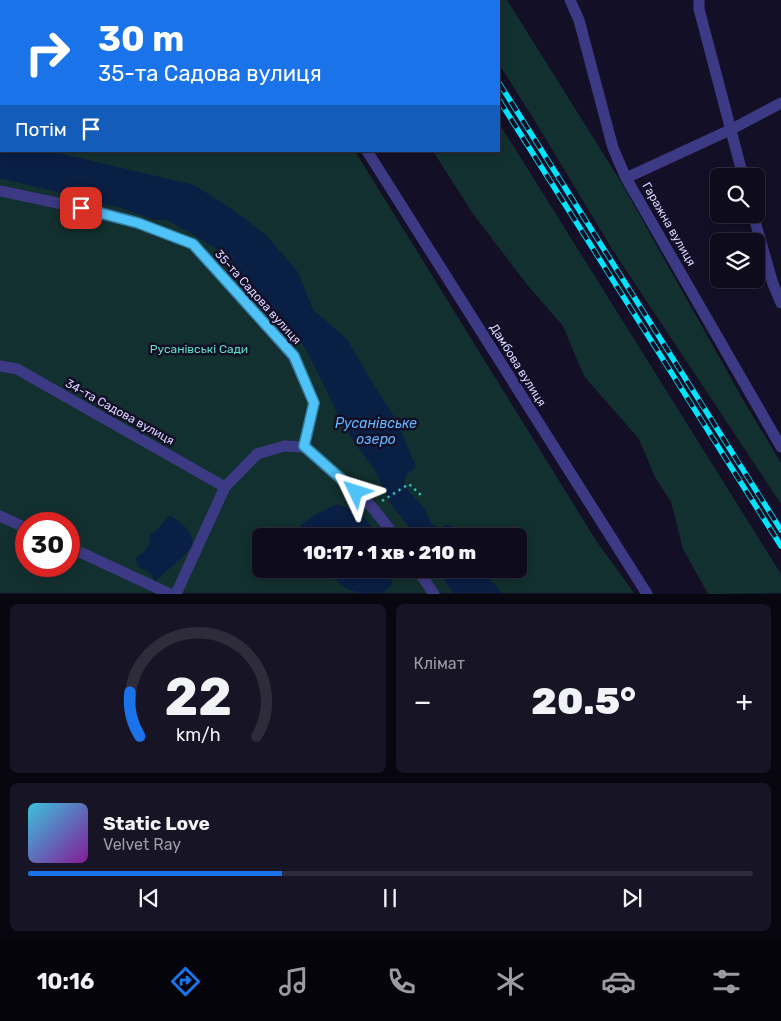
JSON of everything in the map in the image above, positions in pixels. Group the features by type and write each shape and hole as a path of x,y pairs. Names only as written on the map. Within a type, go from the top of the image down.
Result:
{"street":[{"name":"Гаражна вулиця","path":"570,0 579,20 613,148 626,178 781,447"},
{"path":"699,0 699,9 741,168"},
{"path":"626,178 730,130 781,103"},
{"name":"Дамбова вулиця","path":"368,152 647,594"},
{"name":"35-та Садова вулиця","path":"0,191 100,212 138,223 193,244 294,356 314,403 304,446"},
{"path":"756,223 777,282 781,303"},
{"name":"34-та Садова вулиця","path":"0,366 17,369 225,486"},
{"path":"176,594 225,486 257,454 284,446 304,446 372,507 389,528"},
{"path":"0,516 15,523"},
{"path":"80,552 170,594"},
{"path":"423,578 434,594"}],"path":[{"path":"385,499 409,484 423,497"}],"green space":[{"path":"500,0 507,0 621,182 745,403 781,463 781,504 612,249 500,66"},
{"path":"500,125 781,574 781,593 709,594 707,592 683,549 671,502 655,477 639,439 584,376 563,326 529,287 473,214 434,152 500,152"},
{"name":"Русанівські Сади","path":"0,152 356,152 597,542 634,593 0,593"}],"water":[{"name":"Русанівське озеро","path":"0,152 54,152 194,185 233,210 265,234 298,272 313,310 346,338 397,421 416,467 407,474 404,483 408,491 424,507 432,524 439,528 410,528 391,504 374,469 341,421 298,336 259,295 226,255 167,220 154,220 119,207 94,203 66,194 0,179"},
{"path":"337,504 361,513 372,528 300,528 301,525 316,514"},
{"path":"170,515 179,521 189,532 193,547 155,581 151,574 139,567 135,558 147,549 150,535"},
{"name":"Русанівське озеро","path":"445,525 450,525 453,528 442,528"},
{"path":"334,578 392,578 392,585 382,593 363,593 350,590"},
{"path":"443,578 489,578 502,593 453,593"}],"railway":[{"path":"500,85 781,530"},
{"path":"500,102 781,546"}],"route":[{"path":"81,208 138,223 193,244 294,356 314,403 304,446 356,492"}]}
